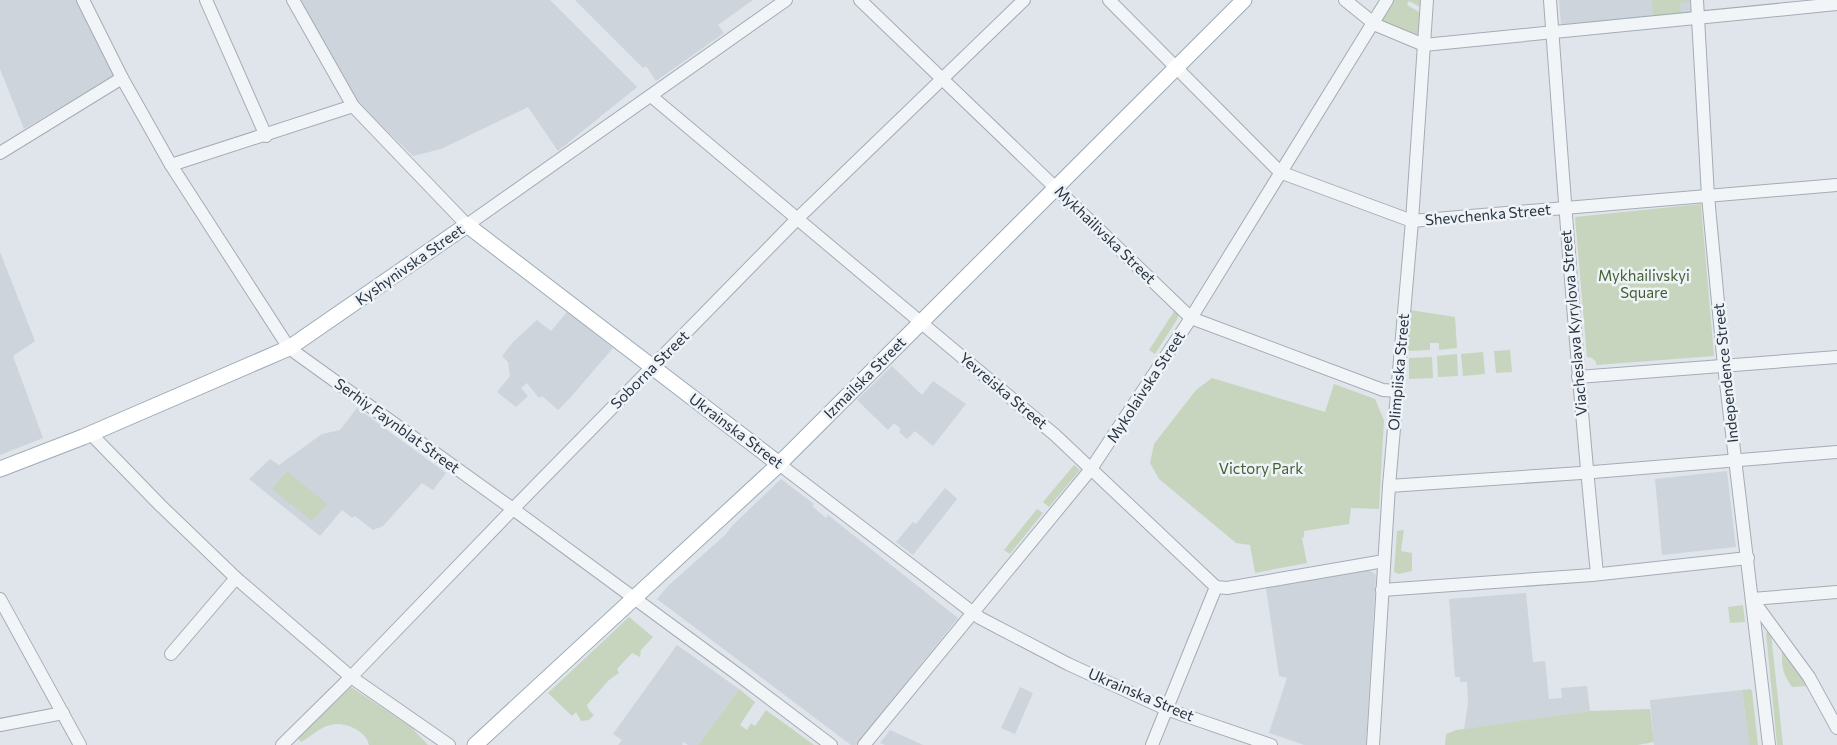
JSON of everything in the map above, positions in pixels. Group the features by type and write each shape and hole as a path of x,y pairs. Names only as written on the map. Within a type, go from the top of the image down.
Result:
{"main road":[{"name":"Izmailska Street","path":"475,745 779,464 1244,0"},
{"name":"Kyshynivska Street","path":"0,469 91,434 289,348 467,225"},
{"name":"Ukrainska Street","path":"467,225 779,464"}],"street":[{"name":"Serhiy Faynblat Street","path":"83,0 122,78 171,165 289,348 513,508 831,745"},
{"path":"206,0 266,136"},
{"name":"Ukrainska Street","path":"293,0 353,106 467,225"},
{"name":"Kyshynivska Street","path":"467,225 786,0"},
{"name":"Mykhailivska Street","path":"860,0 1191,318 1383,390 1397,392"},
{"name":"Soborna Street","path":"282,745 798,218 1024,0"},
{"name":"Shevchenka Street","path":"1109,0 1281,171 1412,220 1837,185"},
{"path":"1345,0 1373,22 1424,45 1837,4"},
{"name":"Mykolaivska Street","path":"864,745 1091,469 1191,318 1387,0"},
{"name":"Olimpiiska Street","path":"1373,745 1389,486 1412,220 1427,0"},
{"name":"Viacheslava Kyrylova Street","path":"1550,0 1564,208 1597,574"},
{"name":"Independence Street","path":"1697,0 1708,196 1724,366 1769,745"},
{"path":"0,153 122,78"},
{"name":"Yevreiska Street","path":"651,96 1047,427 1216,587"},
{"path":"171,165 353,106"},
{"path":"1578,376 1837,357"},
{"path":"91,434 160,506 236,578 351,677 449,745"},
{"path":"1389,486 1837,452"},
{"name":"Ukrainska Street","path":"779,464 980,618 1068,664 1166,709 1271,745"},
{"path":"1382,590 1597,574 1748,558"},
{"path":"1152,745 1216,587 1227,588 1384,561"},
{"path":"171,654 236,578"},
{"path":"1752,599 1837,592"},
{"path":"0,599 80,745"},
{"path":"1752,599 1809,677 1837,728"},
{"path":"0,725 63,713"}],"shaded area":[{"path":"0,0 77,0 115,75 24,129 0,69"},
{"path":"299,0 550,0 637,87 558,151 528,107 441,149 413,156 365,110 353,94"},
{"path":"575,0 753,0 718,25 724,33 656,81 646,66 643,68"},
{"path":"1559,0 1690,0 1691,13 1561,25"},
{"path":"0,252 35,341 13,356 43,438 0,455"},
{"path":"567,312 613,348 558,410 542,396 539,398 527,383 521,388 528,396 516,407 497,392 510,376 508,362 502,356 514,341 537,320 551,331"},
{"path":"892,366 922,395 933,381 966,404 933,446 915,431 907,439 894,423 888,430 857,400"},
{"path":"357,408 446,473 433,490 422,483 383,526 373,530 355,516 352,518 342,510 320,536 249,479 270,459 279,465 322,434 340,430"},
{"path":"1727,471 1736,547 1662,555 1655,479"},
{"path":"781,479 814,504 812,506 826,518 828,515 958,618 856,745 851,745 657,599"},
{"path":"945,488 957,499 913,555 896,542 913,522 916,524"},
{"path":"1369,570 1376,575 1366,745 1304,745 1269,733 1287,678 1279,676 1266,588"},
{"path":"1526,593 1533,662 1545,661 1549,699 1562,698 1561,688 1587,686 1590,711 1464,729 1468,703 1467,682 1460,682 1460,677 1455,677 1449,599"},
{"path":"677,645 739,689 698,745 688,745 684,742 682,745 618,745 622,740 613,734"},
{"path":"1020,687 1033,693 1015,734 1001,728"},
{"path":"1742,690 1749,745 1654,745 1650,700"},
{"path":"890,730 923,745 880,743"}],"green space":[{"path":"1394,0 1422,0 1422,8 1409,1 1407,5 1421,13 1419,38 1381,21"},
{"path":"1652,0 1690,0 1690,2 1680,3 1681,14 1653,16"},
{"name":"Mykhailivskyi Square","path":"1701,204 1714,356 1596,365 1592,358 1587,357 1575,217"},
{"path":"1175,310 1178,318 1155,354 1149,350"},
{"path":"1410,310 1455,317 1457,348 1439,350 1439,343 1430,343 1430,350 1408,351"},
{"path":"1510,350 1512,372 1496,373 1494,351"},
{"path":"1483,352 1485,374 1463,376 1461,354"},
{"path":"1457,354 1458,376 1438,377 1437,356"},
{"path":"1432,357 1433,378 1409,379 1409,358"},
{"name":"Victory Park","path":"1212,378 1325,412 1334,384 1375,399 1384,420 1379,509 1351,508 1349,524 1304,531 1302,538 1307,563 1255,573 1250,545 1236,543 1159,479 1150,463 1154,444 1196,390"},
{"path":"1074,465 1080,470 1049,507 1043,502"},
{"path":"287,471 327,504 312,521 272,489"},
{"path":"1037,509 1043,513 1010,554 1004,550"},
{"path":"1404,530 1401,551 1412,553 1412,571 1399,574 1394,572 1397,531"},
{"path":"1743,605 1745,622 1730,623 1728,607"},
{"path":"629,617 653,637 641,650 640,657 632,653 617,669 619,673 609,680 587,705 594,715 589,720 581,721 576,712 572,716 548,693"},
{"path":"1768,631 1771,634 1783,745 1777,745 1766,633"},
{"path":"1782,651 1786,651 1808,686 1792,687 1783,670"},
{"path":"351,687 411,727 428,745 369,745 359,731 342,724 323,728 301,742 298,738"},
{"path":"739,689 755,702 740,725 747,730 751,723 755,726 766,710 814,745 698,745"},
{"path":"1750,689 1758,745 1749,745 1742,690"},
{"path":"1650,709 1654,742 1638,745 1445,745 1446,734 1456,730 1590,711"}]}
